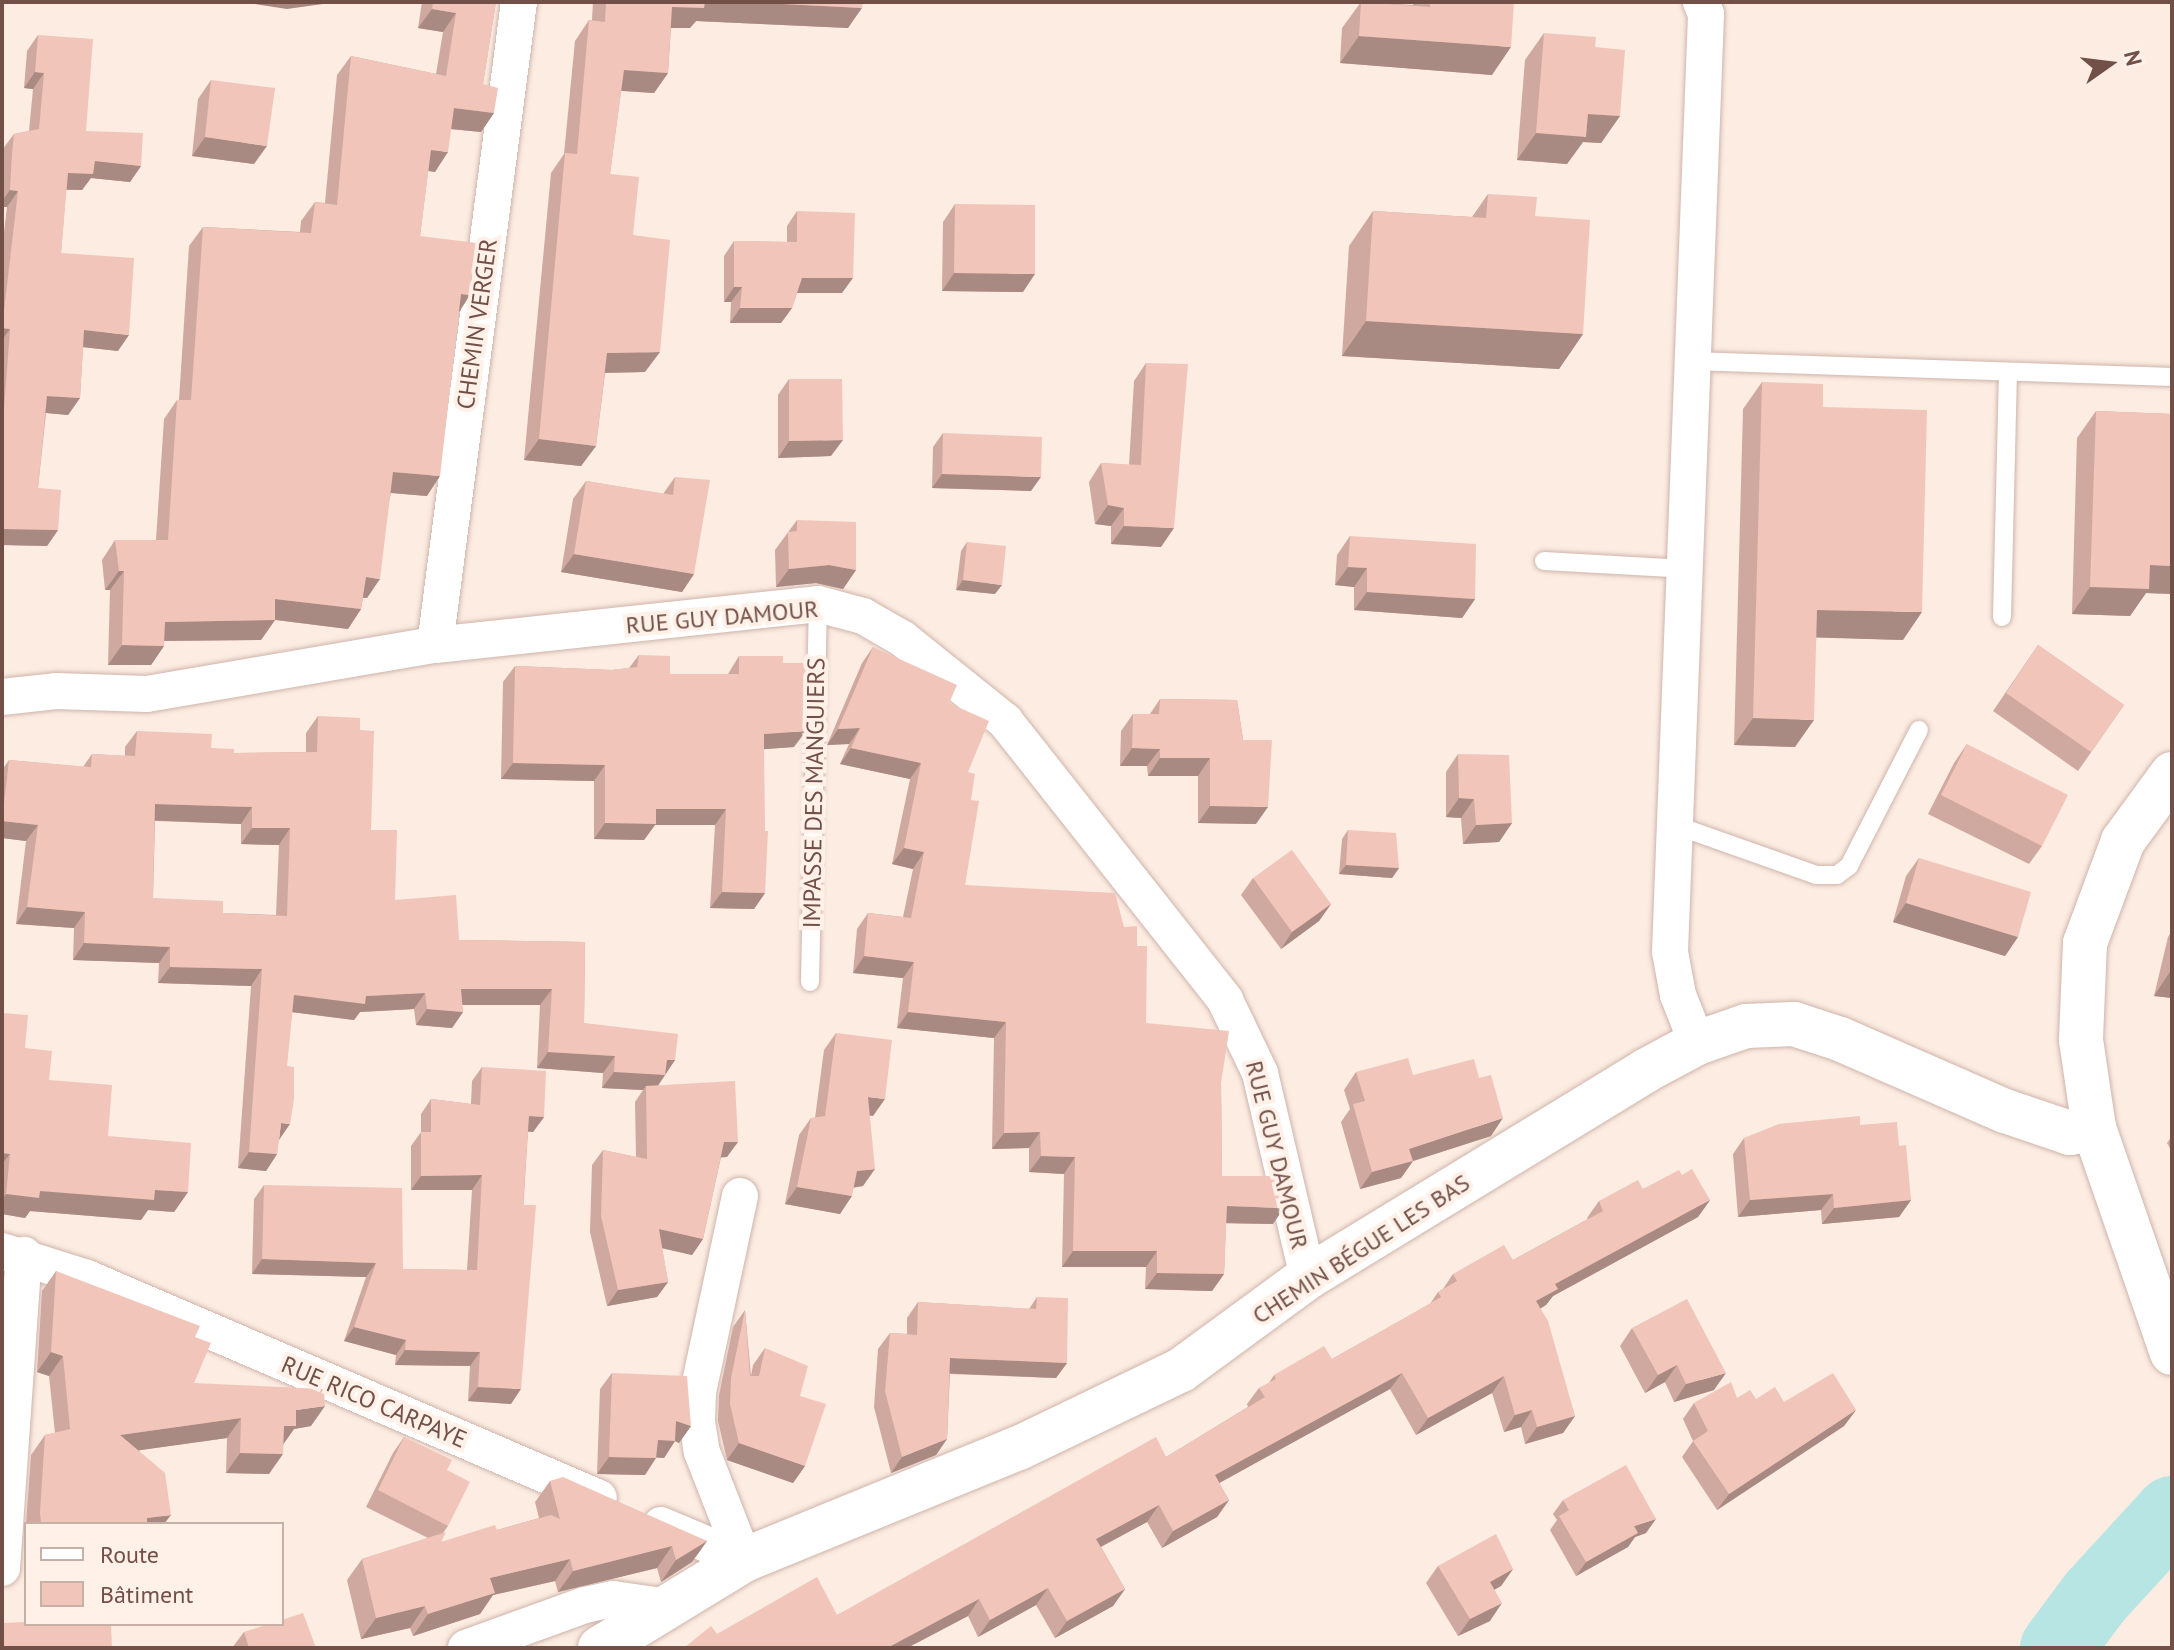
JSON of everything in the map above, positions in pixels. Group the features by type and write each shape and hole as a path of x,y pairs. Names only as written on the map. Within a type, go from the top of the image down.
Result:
{"street":[{"name":"CHEMIN VERGER","path":"435,645 519,2"},
{"path":"1697,1043 1678,995 1670,952 1706,14 1701,2"},
{"name":"RUE GUY DAMOUR","path":"2,697 56,691 147,694 435,645 818,604 863,616 903,639 1005,721 1225,1000 1260,1073 1308,1277"},
{"path":"2172,774 2123,841 2085,943 2081,1040 2094,1128 2172,1353"},
{"name":"CHEMIN BÉGUE LES BAS","path":"600,1648 663,1606 744,1560 1019,1448 1181,1370 1308,1277 1697,1043 1746,1026 1794,1024 2031,1120 2070,1133 2094,1128"},
{"path":"740,1196 698,1392 697,1422 702,1452 744,1560"},
{"path":"2,1568 13,1253"},
{"name":"RUE RICO CARPAYE","path":"13,1253 744,1560"},
{"path":"466,1648 585,1605 613,1599 663,1606"}],"lane":[{"path":"1693,361 2172,377"},
{"path":"2002,617 2008,372"},
{"path":"1544,561 1685,569"},
{"name":"IMPASSE DES MANGUIERS","path":"810,982 818,604"},
{"path":"1675,825 1816,875 1837,875 1849,866 1919,730"}],"building":[{"path":"433,2 496,2 483,84 498,88 494,113 454,108 448,152 431,150 420,236 477,243 470,295 461,294 440,476 393,472 380,579 366,577 361,609 275,599 275,620 165,622 164,646 122,645 124,571 119,571 115,540 168,540 177,400 191,400 203,227 311,233 315,202 337,205 351,56 446,76 456,13 432,9"},
{"path":"606,2 705,2 704,8 672,7 668,73 624,70 610,174 639,177 633,235 670,240 660,352 607,353 596,446 539,439 565,153 577,154 589,20 605,22"},
{"path":"744,2 863,2 862,8"},
{"path":"1361,2 1430,7 1430,2 1514,2 1511,47 1359,36"},
{"path":"1544,33 1596,37 1595,47 1625,50 1620,116 1588,114 1586,137 1536,133"},
{"path":"38,35 93,39 86,131 143,133 141,166 95,161 93,174 68,173 61,253 134,258 129,335 84,330 80,398 47,396 38,488 61,490 58,530 4,529 2,582 2,436 10,329 2,328 18,191 10,190 12,153 14,134 39,129 44,73 35,72"},
{"path":"211,80 275,88 267,146 205,137"},
{"path":"1488,194 1537,197 1535,216 1590,220 1583,334 1366,321 1373,211 1486,218"},
{"path":"955,204 1035,205 1035,274 954,273"},
{"path":"797,211 855,213 853,278 802,278 792,308 740,308 742,287 734,287 734,241 797,242"},
{"path":"1146,363 1188,364 1174,528 1124,526 1124,508 1108,505 1101,463 1141,465"},
{"path":"789,379 842,379 843,440 789,441"},
{"path":"1762,382 1823,384 1823,407 1927,410 1922,612 1817,610 1814,720 1753,718"},
{"path":"2096,411 2172,414 2172,566 2150,565 2149,589 2090,587"},
{"path":"943,433 1042,437 1041,477 942,474"},
{"path":"675,477 710,480 694,574 574,554 586,481 673,495"},
{"path":"797,520 856,522 856,570 829,565 789,569 788,532 797,531"},
{"path":"1350,536 1476,544 1475,599 1367,592 1367,568 1348,567"},
{"path":"967,542 1006,546 1002,585 963,580"},
{"path":"2038,645 2124,705 2091,752 2006,693"},
{"path":"873,647 957,685 949,703 989,721 968,772 975,774 971,800 979,801 965,885 1115,893 1124,927 1137,926 1137,946 1147,946 1146,1023 1229,1031 1221,1083 1222,1176 1278,1176 1284,1208 1227,1206 1224,1274 1157,1273 1157,1251 1073,1251 1075,1157 1041,1156 1040,1132 1004,1133 1006,1022 908,1012 914,962 864,956 868,913 911,918 924,852 904,848 921,763 851,748 860,728 838,729"},
{"path":"639,655 670,656 670,674 739,674 739,656 783,656 783,663 806,663 806,731 764,734 764,831 768,831 765,893 722,892 726,809 656,809 656,824 605,823 605,765 513,763 515,666 612,670 637,667"},
{"path":"1160,699 1237,700 1243,740 1272,740 1268,807 1210,806 1210,758 1160,758 1160,749 1132,748 1133,714 1159,714"},
{"path":"318,716 360,718 360,730 374,731 371,830 397,830 395,900 456,895 459,940 585,942 584,1023 678,1034 675,1060 667,1060 665,1075 614,1072 615,1056 548,1052 552,989 461,989 463,1012 427,1009 425,993 366,996 365,1004 294,995 287,1066 294,1067 290,1124 281,1123 277,1154 249,1152 262,969 170,967 170,947 84,943 85,912 27,907 38,825 2,821 9,760 91,767 92,754 135,756 137,731 212,734 211,748 234,749 234,753 317,752","holes":["155,804 252,807 252,828 290,828 287,916 223,913 223,901 153,898"]},
{"path":"1967,744 2068,795 2042,846 1941,795"},
{"path":"1458,754 1509,755 1512,823 1476,825 1474,799 1459,798"},
{"path":"1348,830 1396,833 1399,868 1346,865"},
{"path":"1292,850 1331,904 1292,932 1253,878"},
{"path":"1919,858 2031,892 2018,937 1906,903"},
{"path":"2,1013 28,1015 25,1048 52,1051 49,1080 112,1085 108,1136 191,1143 188,1192 155,1190 154,1200 40,1191 39,1198 6,1194 10,1154 2,1153"},
{"path":"836,1033 892,1040 885,1099 868,1097 875,1169 857,1171 852,1196 797,1187 811,1118 825,1116"},
{"path":"1408,1058 1413,1075 1474,1059 1479,1078 1491,1075 1503,1118 1409,1149 1413,1161 1372,1172 1353,1104 1365,1101 1356,1072"},
{"path":"482,1067 546,1071 544,1117 529,1116 523,1205 536,1205 521,1389 478,1387 480,1352 405,1350 406,1340 354,1327 376,1263 262,1259 264,1185 402,1188 403,1269 477,1270 482,1175 421,1176 421,1132 431,1132 431,1099 480,1105"},
{"path":"735,1081 738,1142 724,1142 703,1239 659,1229 668,1282 618,1290 601,1216 603,1150 647,1159 646,1086"},
{"path":"1860,1116 1860,1125 1897,1122 1899,1146 1906,1145 1911,1200 1834,1208 1833,1194 1750,1200 1744,1138 1779,1124"},
{"path":"1692,1169 1710,1200 1555,1284 1558,1289 1536,1301 1548,1321 1575,1416 1537,1427 1532,1410 1515,1415 1504,1376 1428,1418 1402,1373 1215,1475 1229,1500 1173,1531 1159,1505 1096,1539 1125,1589 1067,1621 1048,1588 990,1620 979,1599 887,1648 684,1648 711,1626 717,1634 817,1577 837,1615 1156,1437 1166,1457 1265,1397 1259,1388 1276,1379 1274,1375 1324,1346 1332,1359 1441,1297 1438,1292 1457,1281 1453,1274 1504,1245 1513,1260 1603,1211 1599,1201 1638,1180 1643,1189 1679,1170 1682,1175"},
{"path":"56,1271 200,1326 195,1337 211,1343 194,1383 324,1389 325,1406 296,1410 296,1426 284,1426 283,1454 240,1453 241,1418 120,1435 165,1473 171,1515 147,1518 147,1522 41,1522 45,1435 70,1429 63,1356 51,1352"},
{"path":"1037,1297 1068,1298 1067,1363 950,1358 947,1439 902,1457 885,1391 890,1333 917,1335 918,1302 1036,1309"},
{"path":"1687,1299 1726,1373 1686,1384 1677,1365 1658,1375 1632,1328"},
{"path":"745,1310 750,1376 759,1376 765,1348 808,1366 800,1396 826,1404 805,1466 739,1443 730,1404 731,1378"},
{"path":"612,1373 687,1376 691,1426 676,1421 675,1441 658,1440 656,1458 609,1457"},
{"path":"1833,1373 1856,1410 1729,1494 1693,1441 1708,1431 1694,1403 1731,1382 1737,1398 1750,1390 1756,1399 1775,1387 1784,1402"},
{"path":"404,1437 452,1460 447,1470 470,1482 448,1526 378,1490"},
{"path":"1626,1465 1656,1519 1634,1526 1638,1533 1586,1562 1559,1516 1569,1510 1563,1500"},
{"path":"563,1477 707,1541 676,1560 672,1546 573,1571 570,1559 490,1578 495,1593 428,1614 425,1606 376,1618 362,1559 446,1532 441,1542 495,1525 497,1530 551,1515 560,1519 550,1481"},
{"path":"1496,1534 1513,1569 1490,1582 1502,1603 1470,1619 1438,1566"},
{"path":"303,1613 316,1648 249,1648 244,1632 263,1626 284,1626 284,1619"},
{"path":"2,1623 111,1626 112,1648 2,1648"}],"waterway":[{"path":"2057,1648 2095,1597 2172,1513"}]}
